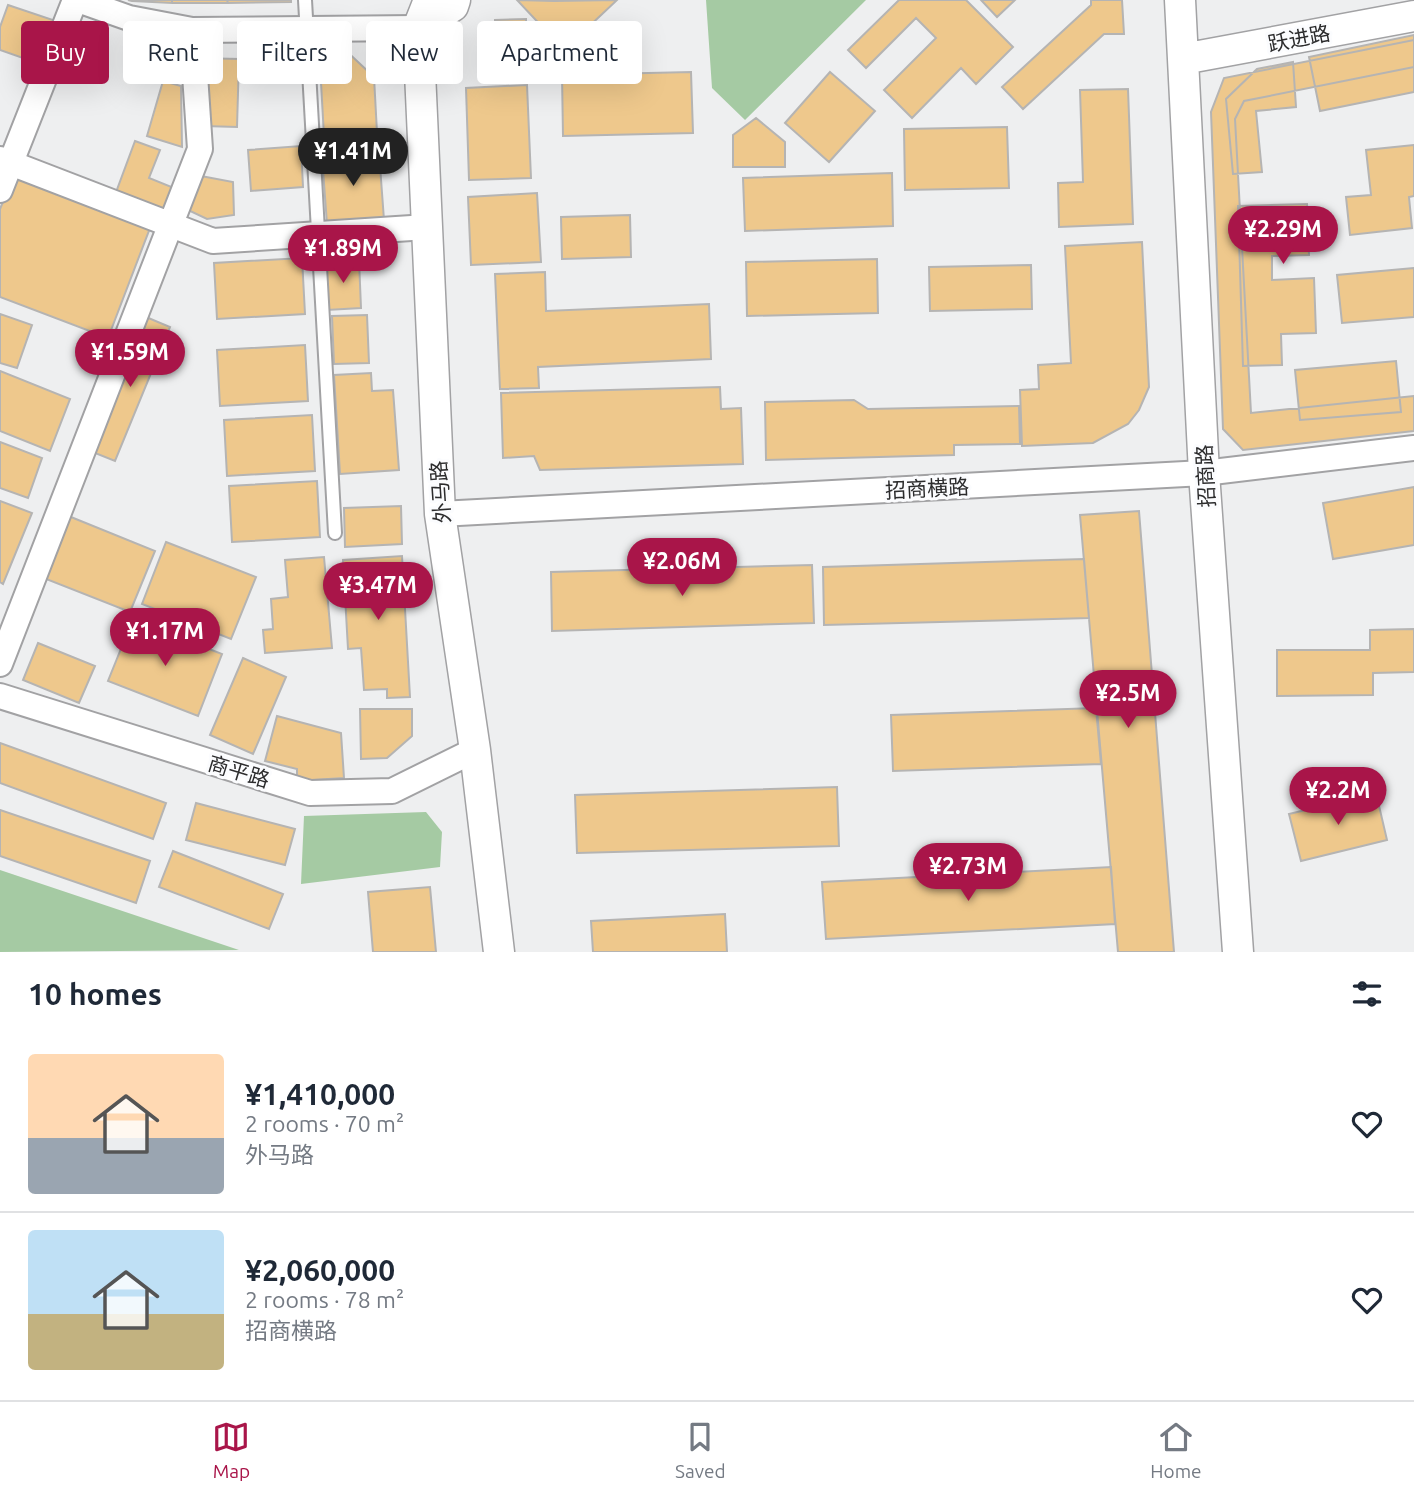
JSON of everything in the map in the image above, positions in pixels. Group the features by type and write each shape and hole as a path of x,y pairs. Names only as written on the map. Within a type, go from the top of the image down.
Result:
{"street":[{"path":"0,190 5,161 76,0 145,21"},
{"name":"外马路","path":"421,21 429,0"},
{"path":"429,21 453,6 455,0"},
{"name":"招商路","path":"1180,0 1205,473 1238,952"},
{"name":"跃进路","path":"1183,60 1414,16"},
{"path":"0,664 200,149 196,84"},
{"name":"外马路","path":"421,84 440,514 475,750 499,952"},
{"path":"5,161 213,241 427,227"},
{"name":"招商横路","path":"440,514 1205,473 1414,448"},
{"name":"商平路","path":"0,696 310,793 392,791 475,750"}],"lane":[{"path":"305,0 306,21"},
{"path":"310,84 335,533"}],"green space":[{"path":"706,0 866,0 745,120 712,88"},
{"path":"426,812 442,832 440,867 301,884 304,816"},
{"path":"0,870 239,950 0,952"}],"building":[{"path":"128,0 172,0 172,3 132,1"},
{"path":"172,0 227,0 228,3 172,3"},
{"path":"227,0 291,0 291,2 228,3"},
{"path":"517,0 617,0 595,21 537,21"},
{"path":"899,0 966,0 1013,47 976,84 961,68 912,118 884,90 936,38 916,18 866,68 848,50"},
{"path":"981,0 1015,0 997,17"},
{"path":"1091,0 1122,0 1124,34 1104,34 1023,109 1002,87 1091,5"},
{"path":"8,5 56,21 21,21 21,57 0,50 0,27"},
{"path":"526,19 526,21 495,21"},
{"path":"1414,35 1414,92 1320,111 1309,57"},
{"path":"1414,40 1414,67 1244,101 1235,119 1251,413 1414,396 1414,431 1243,450 1223,429 1211,112 1224,78"},
{"path":"352,56 366,69 366,84 374,84 378,151 325,154 321,84 352,84"},
{"path":"223,59 237,59 237,127 204,126 200,84 223,84"},
{"path":"1293,62 1296,107 1256,111 1262,172 1233,174 1226,99 1257,69"},
{"path":"691,72 693,133 563,136 562,84 642,84 642,73"},
{"path":"830,72 875,111 829,162 785,123"},
{"path":"162,84 181,86 182,147 147,136"},
{"path":"527,85 531,178 469,180 466,88"},
{"path":"1128,89 1133,224 1059,227 1058,183 1083,182 1080,90"},
{"path":"756,118 785,142 785,167 733,167 733,135"},
{"path":"1007,127 1009,188 905,190 904,129"},
{"path":"135,141 160,150 149,178 174,188 164,214 115,195"},
{"path":"1414,145 1414,196 1409,197 1412,228 1350,235 1346,197 1371,195 1366,150"},
{"path":"301,146 303,187 251,191 248,150"},
{"path":"379,152 384,220 327,224 322,156"},
{"path":"892,173 893,226 745,231 743,178"},
{"path":"201,176 233,182 234,215 207,219 188,210"},
{"path":"13,177 150,228 108,338 0,297 0,209"},
{"path":"537,193 541,262 471,265 468,197"},
{"path":"1307,204 1309,255 1272,256 1272,280 1314,278 1316,333 1281,334 1282,365 1243,366 1238,206"},
{"path":"630,215 631,257 562,259 561,217"},
{"path":"1142,242 1149,387 1139,410 1128,424 1093,443 1022,446 1020,390 1039,389 1038,365 1071,363 1065,246"},
{"path":"302,258 305,314 217,319 214,263"},
{"path":"877,259 878,313 747,316 746,262"},
{"path":"359,260 361,308 327,310 325,261"},
{"path":"1031,265 1032,309 930,311 929,267"},
{"path":"1414,268 1414,317 1342,323 1337,275"},
{"path":"545,272 546,311 709,304 711,359 538,367 539,388 500,389 495,274"},
{"path":"0,314 32,325 17,368 0,363"},
{"path":"367,315 369,363 334,364 332,316"},
{"path":"146,317 170,327 115,461 90,451"},
{"path":"305,345 308,401 220,406 217,350"},
{"path":"1396,361 1401,412 1300,420 1295,370"},
{"path":"0,371 70,399 50,451 0,431"},
{"path":"371,373 372,391 393,390 399,470 340,474 334,375"},
{"path":"720,387 721,409 741,408 743,464 540,470 534,456 503,458 501,393"},
{"path":"854,400 868,409 1019,406 1020,444 954,445 954,455 766,460 765,402"},
{"path":"312,415 315,471 227,476 224,420"},
{"path":"0,442 42,458 28,498 0,488"},
{"path":"317,481 320,537 232,542 229,486"},
{"path":"1414,487 1414,545 1333,559 1323,503"},
{"path":"0,501 32,513 3,584 0,582"},
{"path":"401,506 402,544 345,547 344,508"},
{"path":"1139,511 1174,952 1118,952 1080,515"},
{"path":"66,515 155,551 130,612 41,577"},
{"path":"166,542 256,577 231,639 142,604"},
{"path":"402,556 410,697 387,698 387,689 364,690 361,648 348,649 343,560"},
{"path":"324,557 332,648 265,653 263,630 273,629 271,599 288,597 285,560"},
{"path":"1084,559 1089,618 824,625 823,567"},
{"path":"812,565 814,623 552,631 551,572"},
{"path":"133,619 222,654 198,716 108,681"},
{"path":"1414,629 1414,672 1373,673 1373,695 1277,696 1277,650 1370,650 1370,630"},
{"path":"38,643 95,666 79,703 23,680"},
{"path":"243,658 286,677 253,754 210,735"},
{"path":"1096,708 1101,764 893,771 891,715"},
{"path":"360,709 412,709 412,736 387,758 361,759"},
{"path":"277,716 341,733 344,778 297,781 297,769 265,761"},
{"path":"0,743 166,803 153,839 0,783"},
{"path":"837,787 839,846 577,853 575,795"},
{"path":"1376,793 1387,840 1301,861 1289,814"},
{"path":"196,803 295,829 285,865 186,840"},
{"path":"0,810 150,861 136,903 0,856"},
{"path":"173,851 283,894 269,929 159,887"},
{"path":"1111,867 1115,924 826,939 822,882"},
{"path":"430,887 436,952 373,952 368,892"},
{"path":"725,914 727,952 593,952 591,921"}]}
